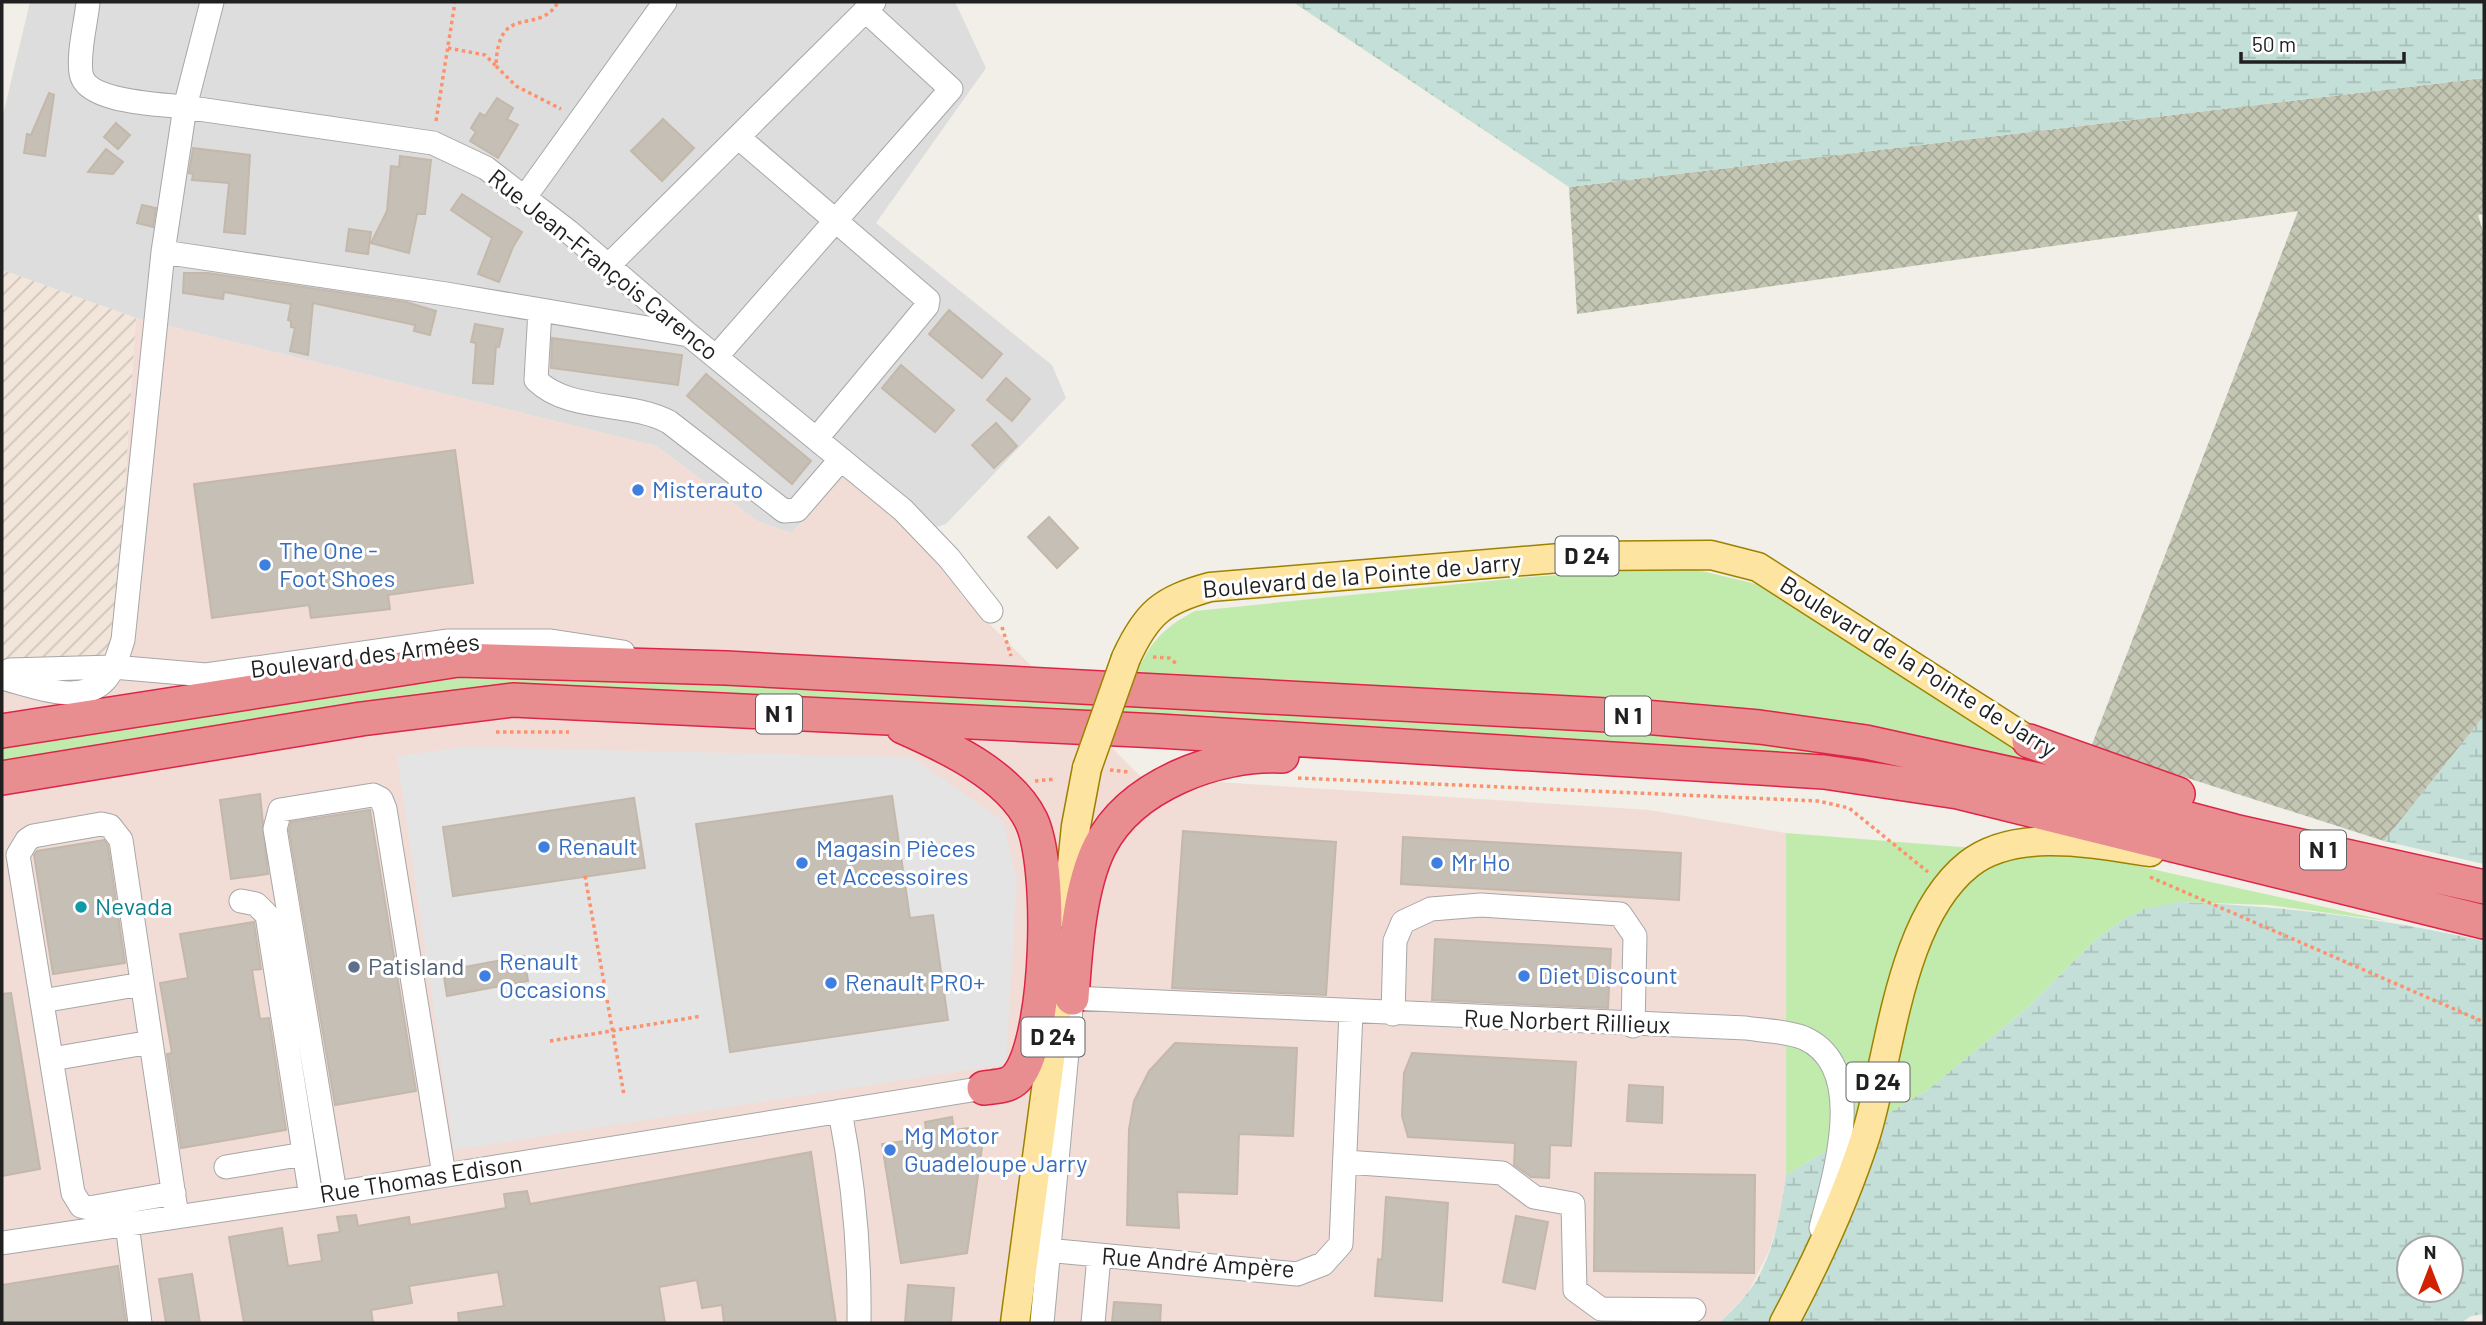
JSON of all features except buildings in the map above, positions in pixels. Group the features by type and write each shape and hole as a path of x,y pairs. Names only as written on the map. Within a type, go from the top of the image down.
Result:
{"highway":[{"name":"N 1","path":"2,731 458,660 726,668 1521,710 1759,727 1866,742 2052,783 2234,831 2413,866 2484,887"},
{"name":"N 1","path":"2,778 362,719 513,701 1562,755 1824,772 1958,792 2484,922"},
{"path":"885,720 958,751 1005,789 1031,819 1042,851 1046,920 1039,999 1028,1059 1017,1077 1007,1085 984,1087"},
{"path":"2029,741 2126,778 2270,824 2413,866 2484,879"},
{"path":"1072,998 1086,892 1099,848 1115,821 1152,792 1192,771 1257,754 1423,761 1562,755"}],"main road":[{"name":"Boulevard de la Pointe de Jarry","path":"1015,1323 1036,1249 1076,826 1087,768 1126,658 1145,624 1160,607 1175,597 1210,587 1584,556 1665,553 1711,555 1758,567 1910,655 2029,741 2124,786 2234,831"},
{"name":"D 24","path":"1784,1323 1843,1206 1866,1134 1903,988 1928,912 1946,886 1970,863 2009,845 2043,843 2135,849 2253,866"}],"street":[{"name":"Rue Jean-François Carenco","path":"88,2 81,73 90,89 108,96 433,143 486,168 525,197 903,510 948,558 991,611"},
{"path":"2,678 67,692 87,691 103,682 114,667 122,640 163,252 185,107 212,2"},
{"path":"525,197 665,2"},
{"path":"608,266 870,6 951,89 716,357"},
{"path":"738,137 928,300 927,306 817,438"},
{"path":"163,252 689,335"},
{"path":"540,310 536,380 550,394 650,412 669,422 784,511 797,510 841,459"},
{"name":"Boulevard des Armées","path":"2,670 114,667 206,675 448,641 551,641 726,668"},
{"path":"335,1193 277,842 276,817 280,810 373,795 381,799 386,809 444,1175"},
{"path":"174,1193 89,1209 82,1206 74,1193 18,855 27,840 33,836 101,824 110,827 121,840 174,1193 177,1217"},
{"path":"241,901 256,904 267,915 311,1197"},
{"path":"1393,1014 1395,941 1403,922 1431,909 1481,905 1620,914 1635,936 1633,1026"},
{"path":"42,1001 142,984"},
{"name":"Rue Norbert Rillieux","path":"1072,998 1776,1032 1805,1039 1818,1048 1830,1063 1842,1095 1843,1114 1836,1166 1808,1278"},
{"name":"Boulevard de la Pointe de Jarry","path":"1042,1323 1036,1249 1072,998"},
{"name":"Rue André Ampère","path":"1036,1249 1297,1274 1323,1264 1340,1244 1351,1012"},
{"path":"52,1059 151,1042"},
{"name":"Rue Thomas Edison","path":"2,1242 311,1197 984,1087"},
{"path":"840,1111 854,1184 860,1254 859,1323"},
{"path":"226,1167 304,1154"},
{"path":"1345,1162 1502,1173 1534,1197 1573,1204 1575,1290 1601,1309 1693,1310"},
{"path":"127,1224 140,1323"},
{"path":"1093,1323 1099,1256"}],"path":[{"path":"433,143 455,2"},
{"path":"496,66 497,41 501,34 512,26 538,18 558,2"},
{"path":"448,48 485,55 516,86 581,119"},
{"path":"1126,658 1169,658 1177,662 1177,669"},
{"path":"490,732 572,732"},
{"path":"1290,778 1818,801 1849,808 1946,886"},
{"path":"1005,789 1027,781 1056,779"},
{"path":"2144,874 2484,1022"},
{"path":"585,876 624,1095"},
{"path":"550,1041 702,1016"}],"shaded area":[{"path":"30,2 955,2 986,68 876,223 1052,365 1066,398 946,524 920,532 791,533 759,522 656,446 136,318 2,270 2,119"},
{"path":"2484,78 2484,214 2478,215 2484,235 2484,716 2384,841 2091,747 2298,211 1577,314 1569,187"},
{"path":"2,270 136,318 113,667 2,662"},
{"path":"136,318 656,446 759,522 791,533 844,476 920,532 962,596 1141,777 1649,810 1786,833 1786,1175 1781,1212 1769,1251 1748,1293 1719,1323 2,1323 2,662 113,667"},
{"path":"465,747 912,757 1003,821 1017,879 1006,1064 454,1150 397,756"}],"green space":[{"path":"1293,2 2484,2 2484,78 1569,187"},
{"path":"1685,567 1769,587 2039,766 1133,680 1157,639 1195,611 1529,577"},
{"path":"537,673 1637,731 1809,749 1911,768 656,694 2,764 2,748 441,679"},
{"path":"2484,716 2484,864 2384,841"},
{"path":"1786,833 2101,858 2388,921 2269,905 2180,902 2122,920 2094,941 2028,1007 1929,1089 1786,1175"},
{"path":"2180,902 2295,910 2408,926 2484,941 2484,1314 2471,1316 2461,1323 1719,1323 1746,1295 1763,1269 1778,1221 1786,1175 1929,1089 2028,1007 2094,941 2122,920 2144,909"}],"place":[{"name":"Misterauto","path":"638,490"},
{"name":"The One - Foot Shoes","path":"265,565"},
{"name":"Renault","path":"544,847"},
{"name":"Magasin Pièces et Accessoires","path":"802,863"},
{"name":"Mr Ho","path":"1437,863"},
{"name":"Nevada","path":"81,907"},
{"name":"Patisland","path":"354,967"},
{"name":"Renault Occasions","path":"485,976"},
{"name":"Diet Discount","path":"1524,976"},
{"name":"Renault PRO+","path":"831,983"},
{"name":"Mg Motor Guadeloupe Jarry","path":"890,1150"}]}
